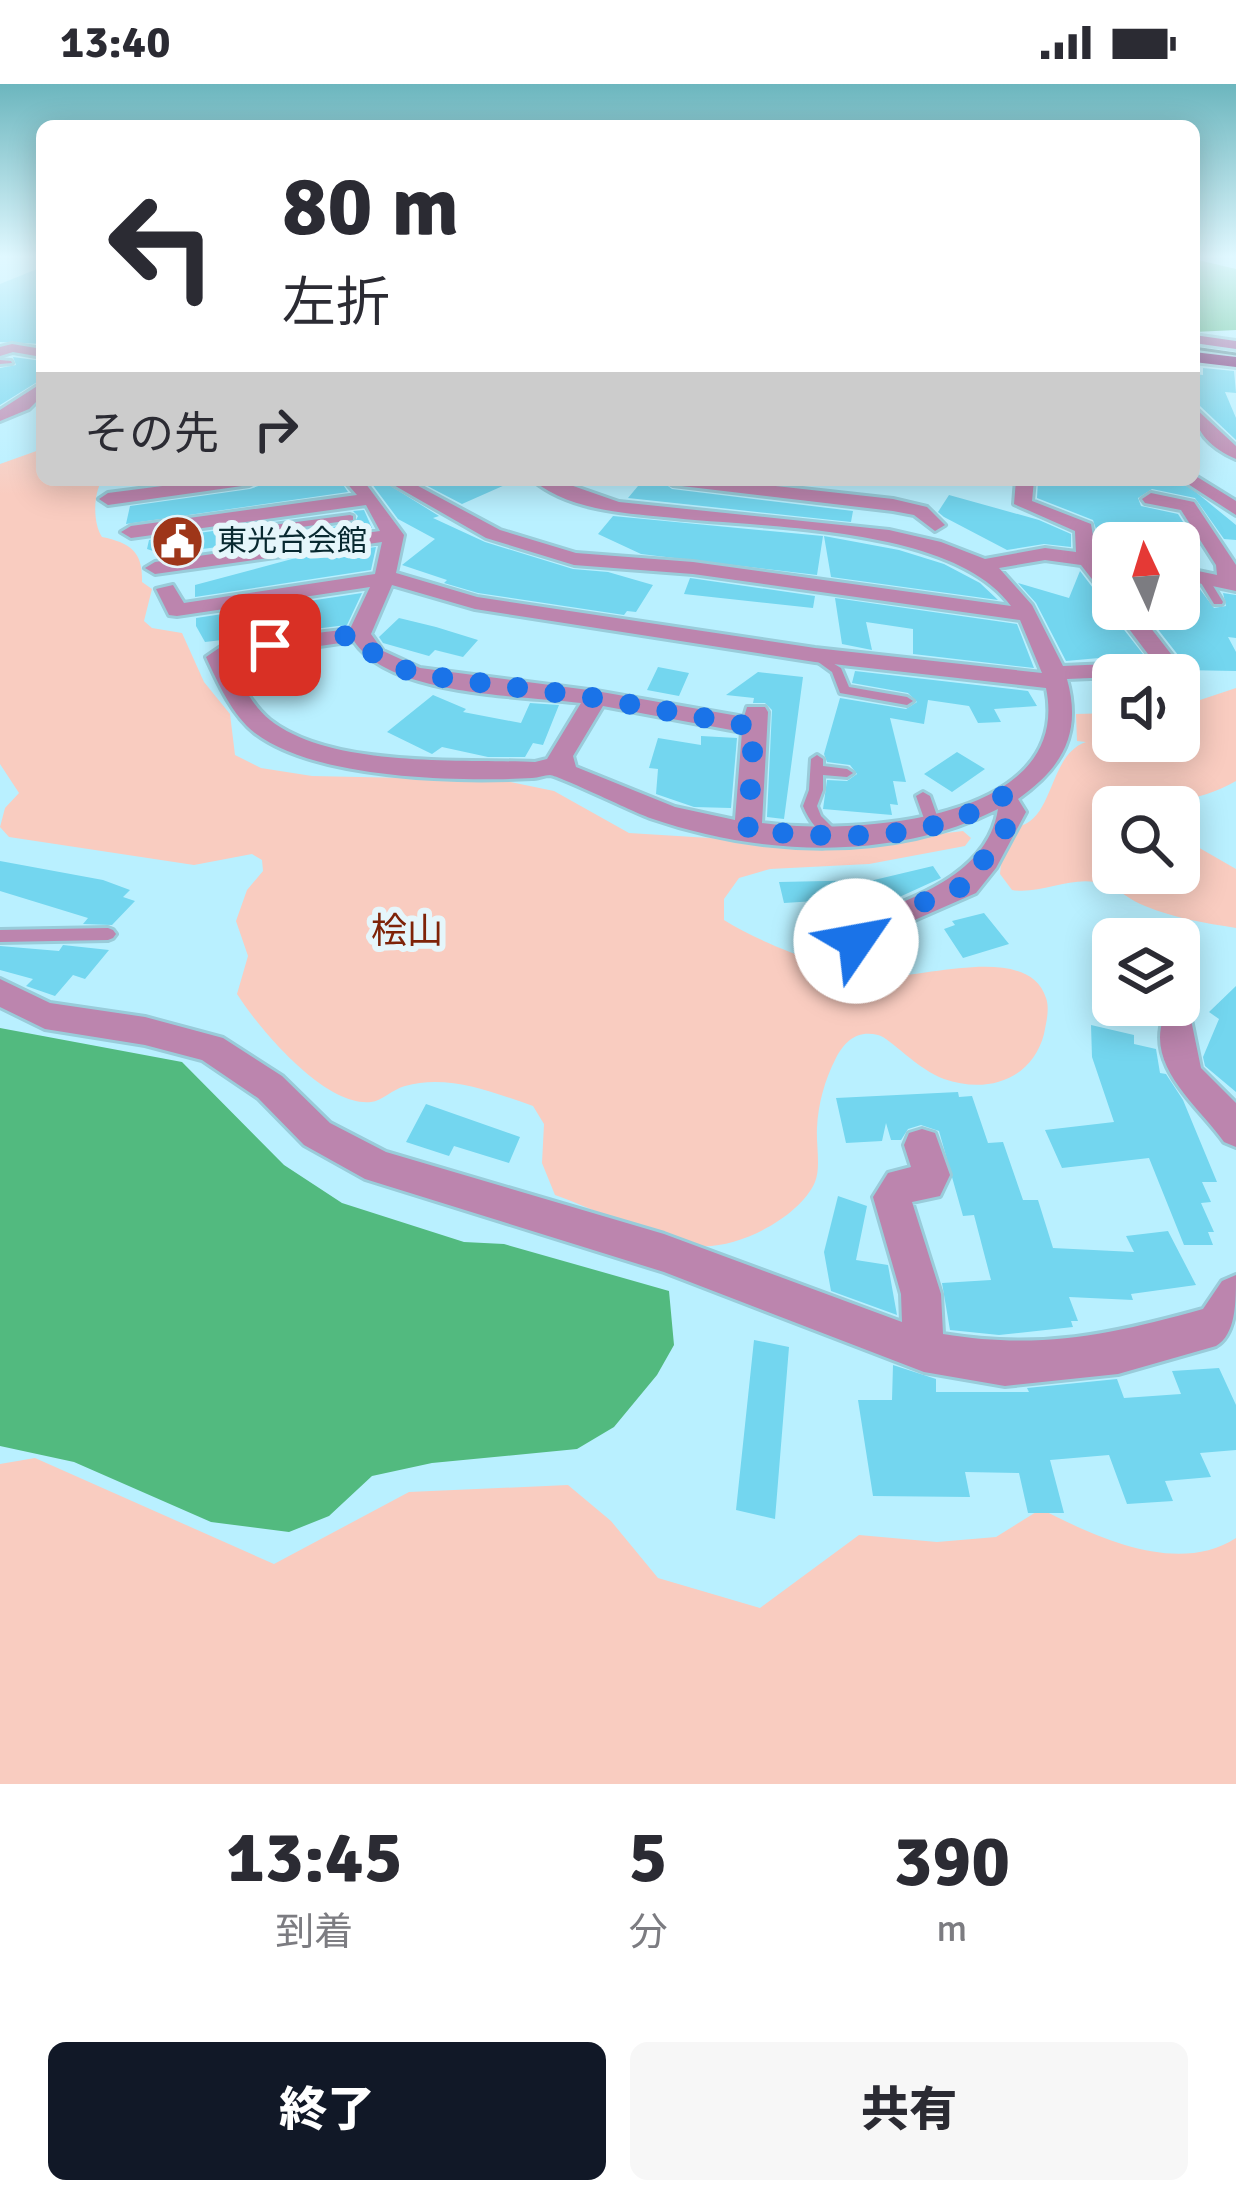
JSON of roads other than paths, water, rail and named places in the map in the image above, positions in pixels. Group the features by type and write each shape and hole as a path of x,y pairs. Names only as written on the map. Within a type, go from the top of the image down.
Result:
{"highway":[{"path":"1200,358 1236,362"}],"street":[{"path":"1200,340 1236,345"},
{"path":"3,359 12,348 36,352"},
{"path":"0,415 23,406 36,394"},
{"path":"0,415 36,424"},
{"path":"1200,420 1236,454"},
{"path":"1200,484 1236,509"},
{"path":"108,500 207,486"},
{"path":"359,486 394,535 384,578 360,634"},
{"path":"405,486 493,534 574,559 664,564 1026,614"},
{"path":"360,634 225,651 218,657 241,702 263,727 312,752 535,770 558,765 586,784 649,811 748,830 834,836 934,827 960,820 1029,780 1056,749 1065,728 1056,678 1026,614 1005,583 982,566 891,537 618,507 555,486"},
{"path":"727,486 893,505 920,512 935,525"},
{"path":"1024,486 1023,504 1084,528 1092,566"},
{"path":"1151,499 1187,506 1226,565 1228,590"},
{"path":"131,532 372,500"},
{"path":"155,568 394,535"},
{"path":"982,566 1045,554 1092,560"},
{"path":"1200,577 1228,590"},
{"path":"166,589 179,615 384,578 476,603 535,605 815,656 1056,678 1160,668 1167,663 1141,630"},
{"path":"360,634 375,656 415,674 755,720 748,830"},
{"path":"558,765 596,698"},
{"path":"878,948 860,945 855,934 966,885 986,861 1012,812 1003,796"},
{"path":"0,992 45,1016 145,1031 211,1048 270,1087 316,1135 378,1167 664,1253 924,1351 1005,1365 1118,1353 1216,1326 1236,1295"},
{"path":"1178,1026 1188,1083 1236,1131"},
{"path":"922,1145 932,1175 927,1184 901,1185 892,1197 921,1294 924,1351"}],"lane":[{"path":"227,535 350,518"},
{"path":"311,523 316,546"},
{"path":"815,656 837,670 844,690 907,701"},
{"path":"834,836 810,806 817,764 847,773"},
{"path":"923,796 934,827"},
{"path":"0,936 108,934"}],"railway":[{"path":"1200,349 1236,354"}],"place":[{"name":"東光台会館","path":"178,541"}],"park label":[{"name":"桧山","path":"407,931"}]}
